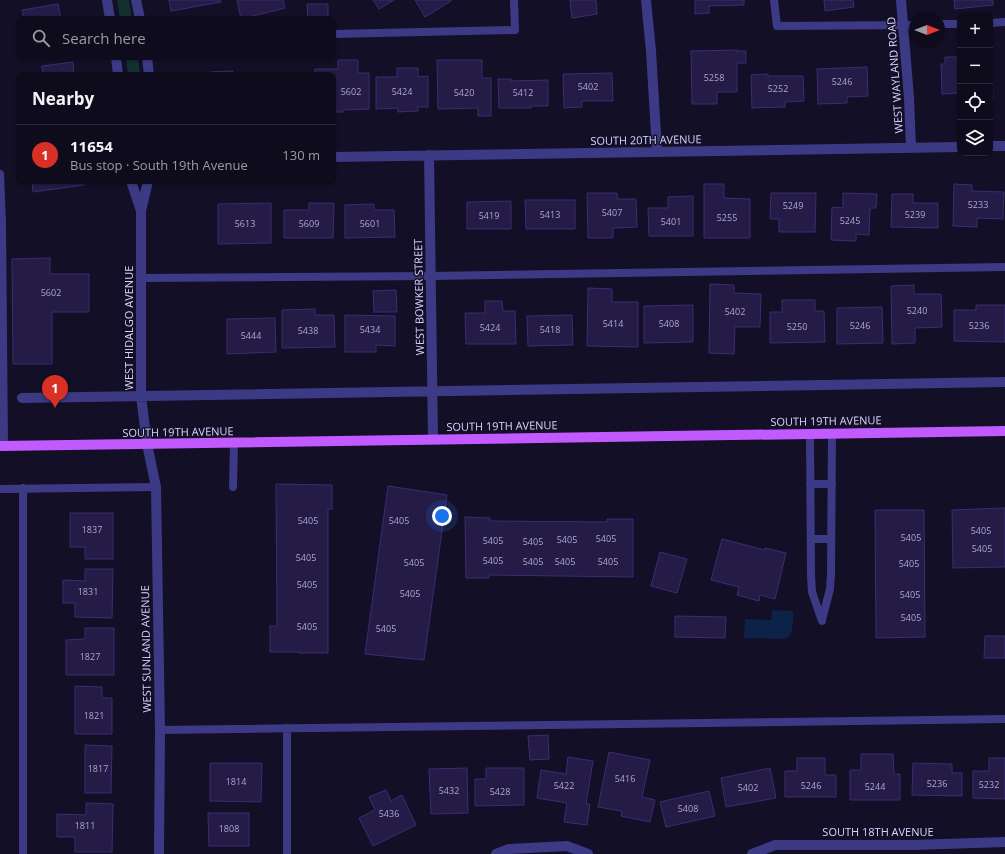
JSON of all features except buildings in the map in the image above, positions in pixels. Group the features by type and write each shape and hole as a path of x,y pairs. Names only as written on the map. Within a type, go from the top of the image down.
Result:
{"main road":[{"name":"SOUTH 19TH AVENUE","path":"2,446 1005,431"}],"street":[{"path":"107,0 110,16"},
{"path":"136,0 139,16"},
{"path":"646,0 651,51 657,151"},
{"name":"WEST WAYLAND ROAD","path":"901,0 910,98 911,148"},
{"path":"116,60 118,72"},
{"path":"147,60 149,72"},
{"path":"993,146 1005,146"},
{"name":"SOUTH 20TH AVENUE","path":"336,157 957,147"},
{"name":"WEST BOWKER STREET","path":"429,155 433,439"},
{"path":"132,184 141,211"},
{"path":"141,211 147,184"},
{"name":"WEST HIDALGO AVENUE","path":"141,211 141,396 147,444"},
{"path":"22,398 1005,382"},
{"name":"WEST SUNLAND AVENUE","path":"147,444 156,487 160,730 159,854"},
{"name":"SOUTH 18TH AVENUE","path":"752,854 775,845 913,849 1005,842"},
{"path":"496,854 509,849 566,850 588,854"}],"lane":[{"path":"336,34 515,30 514,0"},
{"path":"774,0 777,26 909,26"},
{"path":"993,23 1005,22"},
{"path":"945,24 957,24"},
{"path":"0,174 2,224 2,446"},
{"path":"140,278 431,276 1005,267"},
{"path":"810,433 810,539 812,592 822,621 830,589 831,574 832,433"},
{"path":"233,487 234,443"},
{"path":"810,484 832,484"},
{"path":"0,489 156,487"},
{"path":"23,854 24,488"},
{"path":"810,539 831,539"},
{"path":"160,730 1005,719"},
{"path":"287,728 288,854"}],"green space":[{"path":"117,0 129,0 132,16 120,16"},
{"path":"126,60 138,60 140,72 128,72"}],"water":[{"path":"772,610 793,611 792,627 788,637 785,639 744,638 745,619 771,620"}],"place":[{"name":"11654","path":"55,408"}]}
